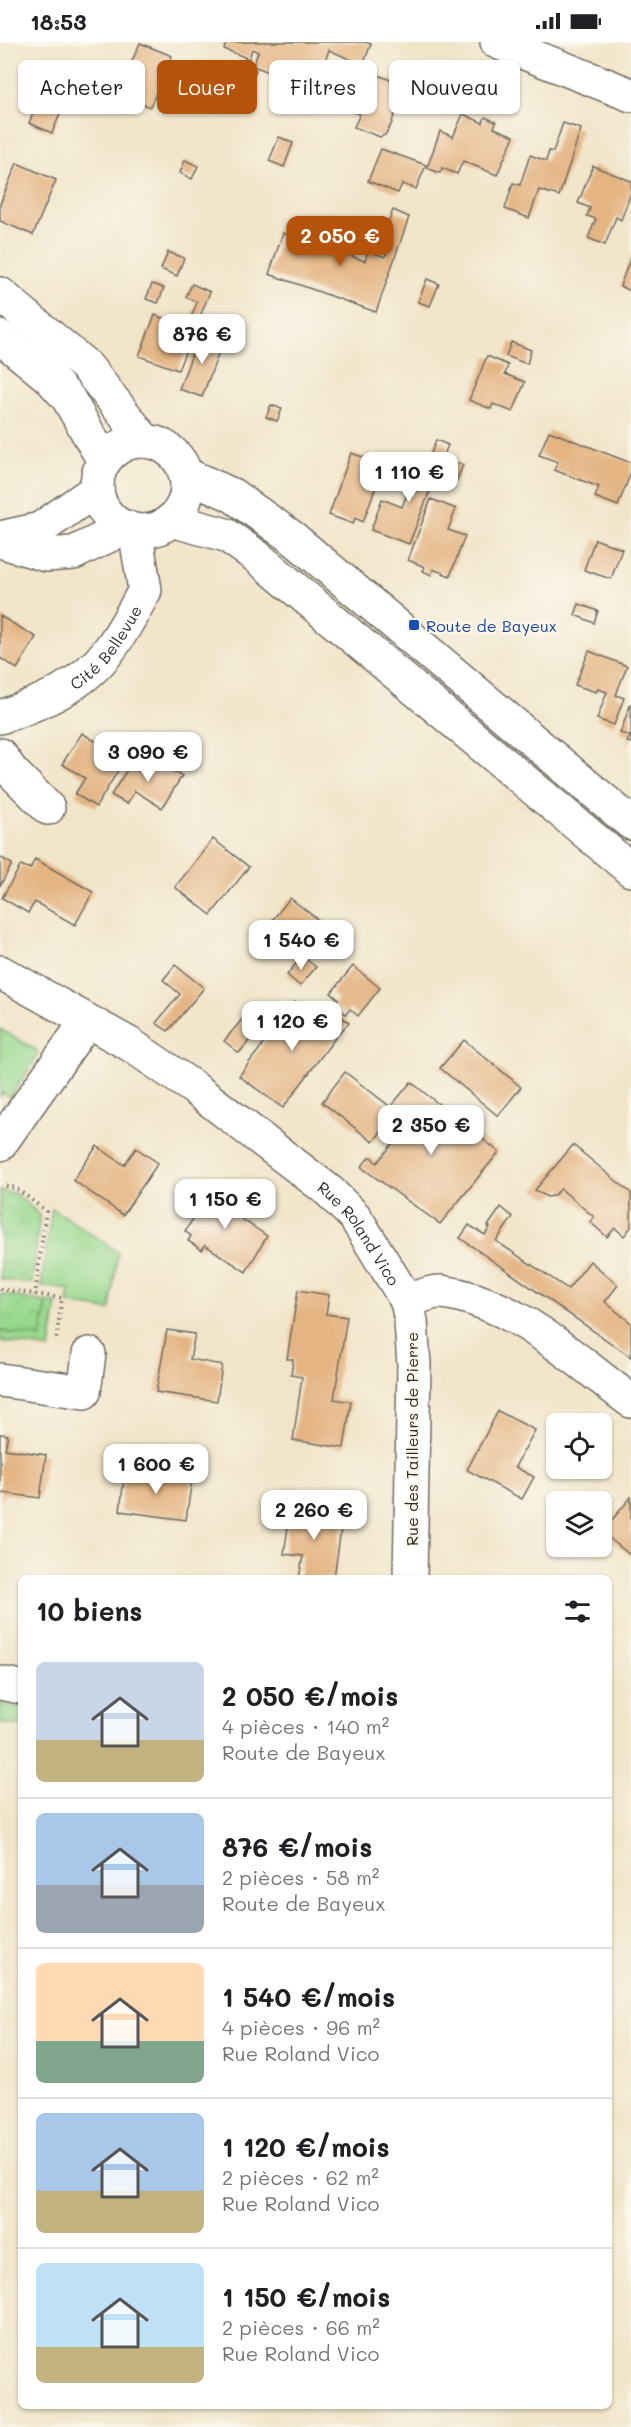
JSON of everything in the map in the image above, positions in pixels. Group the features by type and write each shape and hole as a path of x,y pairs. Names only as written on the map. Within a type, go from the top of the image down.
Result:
{"street":[{"path":"497,42 631,95"},
{"path":"0,294 87,366 145,441"},
{"path":"0,337 50,378 68,398 100,475 100,501 105,512 114,522 130,529 148,530 171,520 180,510 185,499 185,474 181,464 166,447 145,441 122,445 100,475 40,529 0,540"},
{"path":"185,474 232,495 293,538 631,823"},
{"path":"171,520 226,535 256,556 631,870"},
{"path":"0,540 46,555 74,553 130,529"},
{"name":"Cité Bellevue","path":"0,717 36,705 78,682 109,651 145,590 130,529"},
{"path":"0,755 12,772 48,808"},
{"name":"Rue Roland Vico","path":"0,972 131,1045 194,1088 329,1191 355,1216 407,1301 440,1292 478,1302 517,1317 631,1401"},
{"path":"0,1144 87,1021"},
{"name":"Rue des Tailleurs de Pierre","path":"407,1301 411,1321 414,1365 410,1575"},
{"path":"0,1380 84,1392 89,1354"},
{"path":"0,1683 18,1686"}],"path":[{"path":"6,1186 16,1188 46,1211 35,1294"},
{"path":"0,1289 62,1298 56,1341"}],"green space":[{"path":"0,1029 38,1051 35,1060 10,1097 3,1093 0,1097"},
{"path":"0,1191 15,1193 40,1215 32,1284 0,1279"},
{"path":"52,1208 118,1252 110,1310 68,1304 70,1290 41,1286"},
{"path":"0,1294 47,1302 41,1337 0,1331"},
{"path":"47,1302 57,1303 50,1349 0,1341 0,1331 41,1337"},
{"path":"0,1702 2,1705 18,1708 18,1726 0,1723"}],"building":[{"path":"227,42 365,42 371,44 365,60 352,60 329,50 325,60 269,60 269,72 257,67 257,60 255,60 258,52 252,49 249,59 224,49"},
{"path":"140,43 172,56 170,60 157,60 157,91 150,107 145,105 145,60 133,60"},
{"path":"377,75 389,79 389,114 395,114 385,135 380,137 354,127 360,114 377,114"},
{"path":"33,114 60,114 52,133 29,123"},
{"path":"463,114 483,123 485,117 496,122 494,128 514,136 497,175 463,161 457,174 442,168 440,173 427,168 440,131 453,137"},
{"path":"563,123 581,129 559,196 539,190 529,218 505,209 513,183 520,185 530,155 546,161 549,151 553,152"},
{"path":"279,137 293,143 284,167 269,161"},
{"path":"381,149 426,165 416,189 402,184 398,193 368,181"},
{"path":"185,160 198,166 192,179 180,173"},
{"path":"17,163 56,180 33,235 0,221 0,204"},
{"path":"593,166 631,181 631,193 621,220 616,217 605,245 588,238 596,219 587,216 590,208 578,203"},
{"path":"393,210 409,217 376,312 269,274 283,233 365,261 368,251 385,257 391,240 385,239 383,235"},
{"path":"168,252 184,258 177,276 161,269"},
{"path":"631,256 631,291 620,286"},
{"path":"427,279 439,284 430,306 418,302"},
{"path":"152,284 164,288 158,303 146,299"},
{"path":"192,284 210,292 178,370 139,356 155,315 187,328 197,302 186,297"},
{"path":"220,328 227,331 202,397 179,389 196,344 201,346 203,341 211,344 215,332 218,333"},
{"path":"511,342 531,350 527,364 506,356"},
{"path":"487,356 508,365 505,374 525,382 513,412 493,404 491,409 469,400"},
{"path":"271,405 282,409 277,421 266,417"},
{"path":"549,431 631,463 631,472 618,506 595,497 599,487 554,470 558,462 539,455"},
{"path":"436,440 448,445 409,544 371,530 382,499 402,507 409,488 417,491"},
{"path":"351,453 384,464 363,522 355,518 353,524 329,515"},
{"path":"446,459 463,465 457,480 440,474"},
{"path":"431,499 456,509 448,530 465,536 450,576 433,569 431,575 423,571 425,567 408,560"},
{"path":"595,539 622,549 611,579 584,570"},
{"path":"579,604 598,611 594,623 575,615"},
{"path":"0,616 36,637 17,669 0,658"},
{"path":"589,651 627,666 616,695 624,698 614,725 597,719 607,692 598,689 596,692 575,685"},
{"path":"631,703 631,743 627,742 630,736 620,733"},
{"path":"82,733 125,759 96,807 75,794 85,778 62,764"},
{"path":"147,755 182,776 162,808 135,791 127,804 111,795 130,765 138,771"},
{"path":"213,839 249,867 211,915 175,887"},
{"path":"0,857 12,864 0,886"},
{"path":"35,859 93,892 75,925 35,902 28,913 2,898 21,865 30,869"},
{"path":"290,898 326,926 302,956 266,928"},
{"path":"302,956 316,967 300,986 287,975"},
{"path":"175,965 204,988 168,1031 156,1023 180,994 163,980"},
{"path":"353,966 380,988 358,1016 350,1009 346,1014 334,1005 338,999 331,993"},
{"path":"295,1002 317,1019 328,1005 349,1023 338,1034 283,1108 239,1076"},
{"path":"244,1017 259,1029 239,1053 224,1041"},
{"path":"464,1040 521,1087 498,1116 440,1068"},
{"path":"345,1072 397,1112 373,1142 322,1102"},
{"path":"411,1082 499,1152 440,1224 361,1167 370,1156 377,1163 409,1124 397,1115 400,1112 392,1105"},
{"path":"573,1145 631,1193 631,1227 624,1236 615,1228 607,1237 590,1222 594,1217 561,1189 553,1196 547,1197 535,1190"},
{"path":"97,1146 124,1165 136,1148 158,1163 123,1215 73,1180"},
{"path":"215,1185 243,1204 236,1215 267,1236 246,1272 205,1245 202,1250 188,1241 191,1236 185,1231"},
{"path":"501,1207 513,1217 496,1241 568,1289 590,1261 618,1285 605,1302 631,1323 631,1357 460,1238 469,1225 485,1235 490,1227 488,1226"},
{"path":"298,1290 329,1295 326,1314 347,1317 334,1399 351,1402 344,1448 293,1440 302,1377 291,1375 293,1359 287,1359"},
{"path":"167,1330 195,1334 190,1359 222,1365 217,1401 156,1392"},
{"path":"498,1411 535,1430 515,1467 534,1477 522,1499 467,1470"},
{"path":"0,1434 8,1435 5,1449 46,1455 40,1498 3,1493 0,1503"},
{"path":"125,1470 192,1479 186,1520 120,1511"},
{"path":"631,1497 631,1556 612,1540 612,1520"},
{"path":"291,1507 343,1515 334,1575 300,1575 303,1556 284,1554"}],"place":[{"name":"Route de Bayeux","path":"414,625"}]}
